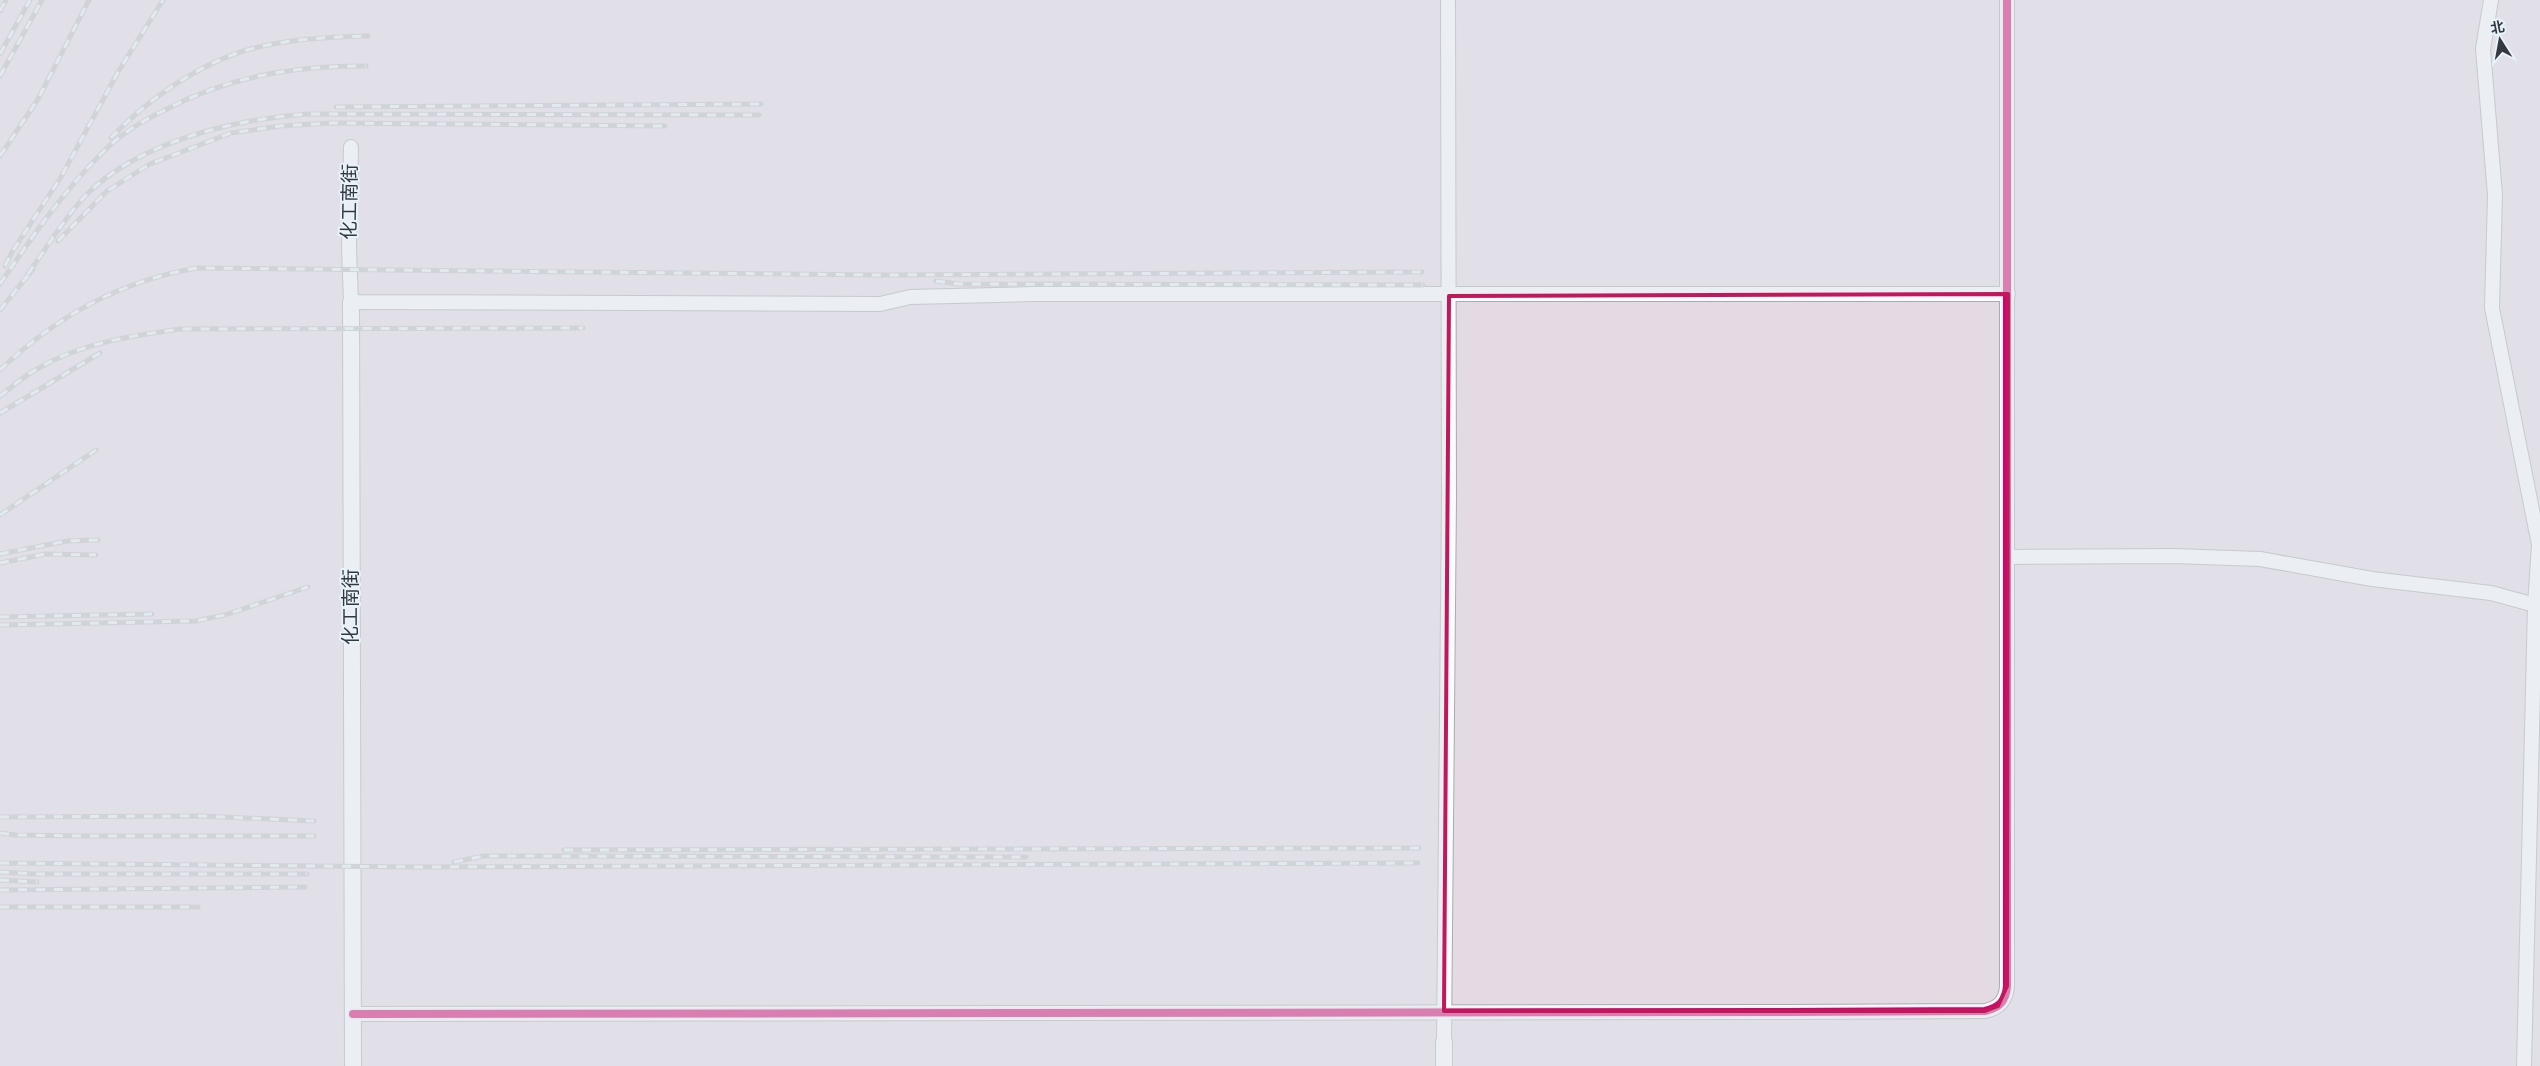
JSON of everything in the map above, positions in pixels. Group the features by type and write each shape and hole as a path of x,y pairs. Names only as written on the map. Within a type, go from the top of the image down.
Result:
{"street":[{"path":"1444,1066 1449,296 1448,0"},
{"path":"353,1014 1985,1011 1998,1006 2004,1001 2007,986 2007,0"},
{"path":"2491,0 2483,48 2495,195 2492,308 2539,545 2535,605 2524,1066"},
{"name":"化工南街","path":"351,148 349,248 351,302 353,1066"},
{"path":"351,302 880,304 910,297 1034,294 1449,296 2008,294"},
{"path":"2008,557 2173,556 2260,559 2372,579 2491,593 2535,605"}],"highlighted area":[{"path":"2008,294 2007,986 1998,1006 1985,1011 1444,1011 1449,296"}],"shaded area":[{"path":"0,0 2540,0 2540,1066 0,1066"}],"railway":[{"path":"0,11 6,0"},
{"path":"0,54 30,0"},
{"path":"0,76 42,0"},
{"path":"0,156 38,99 89,0"},
{"path":"5,266 12,252 61,177 118,72 163,0"},
{"path":"111,138 140,111 174,85 210,64 229,56 262,46 292,41 368,36"},
{"path":"0,284 36,231 90,165 112,144 141,123 189,98 238,81 287,71 339,66 366,66"},
{"path":"336,107 761,104"},
{"path":"28,274 79,203 109,176 134,160 162,147 191,136 251,121 308,114 759,115"},
{"path":"58,241 107,191 150,164 231,133 280,126 331,123 665,126"},
{"path":"0,370 44,333 67,317 91,304 142,282 197,268 880,275 1422,272"},
{"path":"0,310 33,269"},
{"path":"936,281 958,284 1423,285"},
{"path":"0,396 32,372 71,353 124,338 180,329 583,328"},
{"path":"0,413 100,353"},
{"path":"0,515 96,450"},
{"path":"0,554 67,541 98,540"},
{"path":"0,563 45,554 96,555"},
{"path":"0,625 195,621 225,615 308,587"},
{"path":"0,617 152,614"},
{"path":"0,817 200,816 314,821"},
{"path":"0,833 80,836 314,836"},
{"path":"564,850 1419,848"},
{"path":"454,862 484,856 1026,857"},
{"path":"0,863 423,867 1418,863"},
{"path":"0,872 34,874 307,874"},
{"path":"0,880 37,882"},
{"path":"0,890 305,887"},
{"path":"0,907 198,907"}],"cycle path":[{"path":"353,1014 1787,1012 1985,1011 1998,1006 2005,996 2007,986 2007,0"}]}
